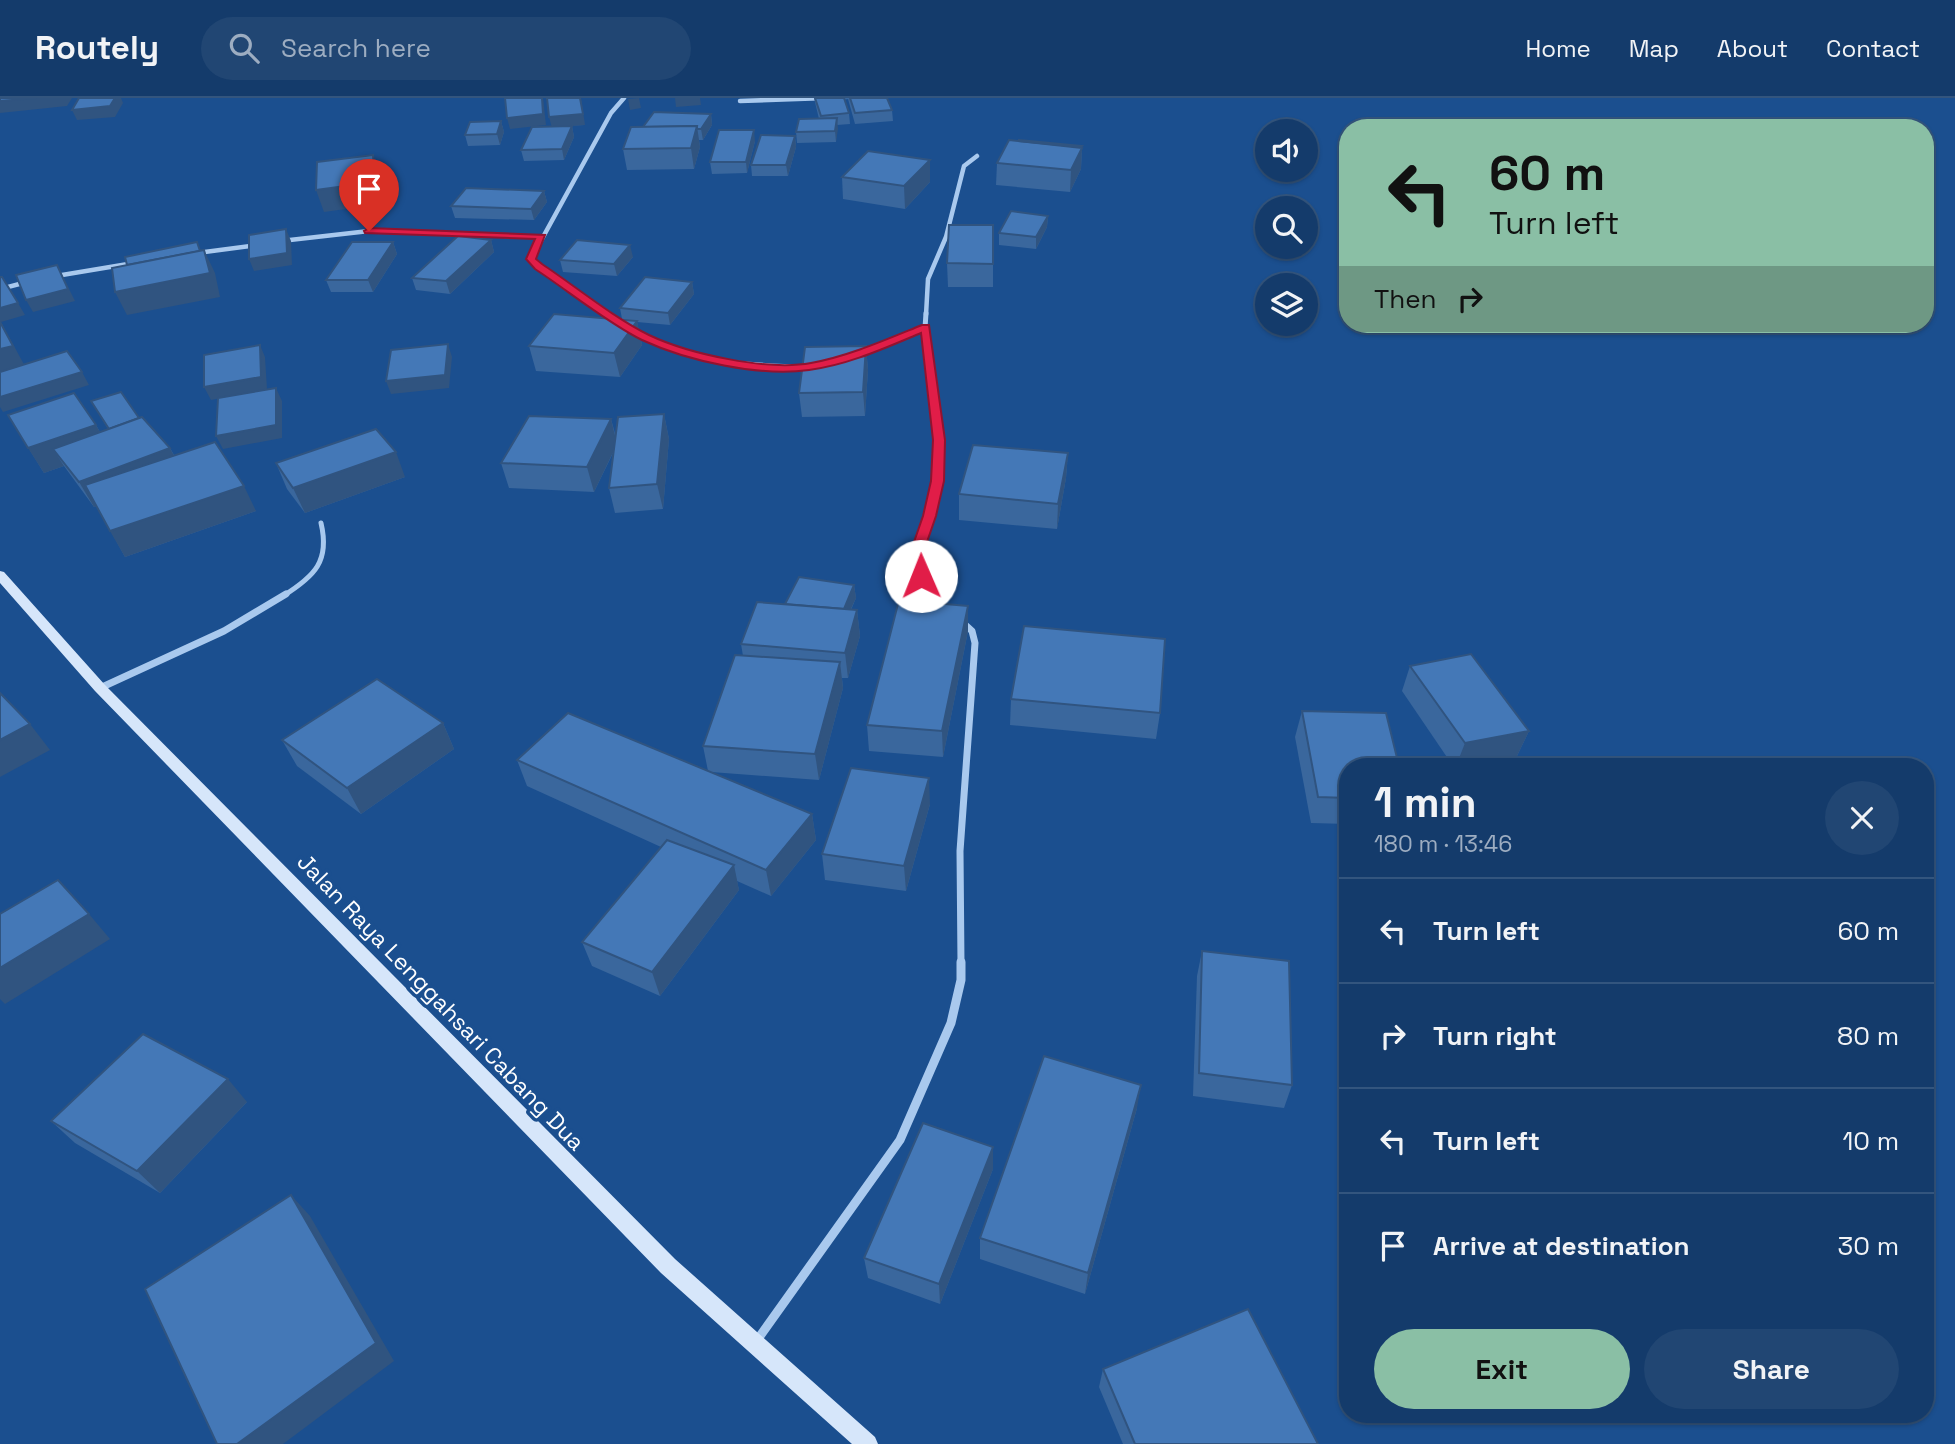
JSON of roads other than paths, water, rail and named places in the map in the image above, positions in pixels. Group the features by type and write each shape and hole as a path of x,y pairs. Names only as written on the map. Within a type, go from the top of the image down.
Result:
{"street":[{"path":"624,98 611,113 531,259 644,337 679,351 736,364 780,368 819,365"},
{"path":"740,101 826,99"},
{"path":"755,1343 900,1140 951,1023 961,980 960,851 975,643 968,626 929,599 921,576 920,542 930,516 937,481 939,440 925,328 928,279 946,237 964,166 976,156"},
{"path":"274,242 369,231 542,237"},
{"path":"192,254 260,244"},
{"path":"53,277 143,261"},
{"path":"0,289 40,279"},
{"path":"853,356 925,328"},
{"path":"100,688 247,618 288,595 315,570 324,553 321,523"},
{"name":"Jalan Raya Lenggahsari Cabang Dua","path":"0,575 100,688 668,1266 868,1444"}]}
